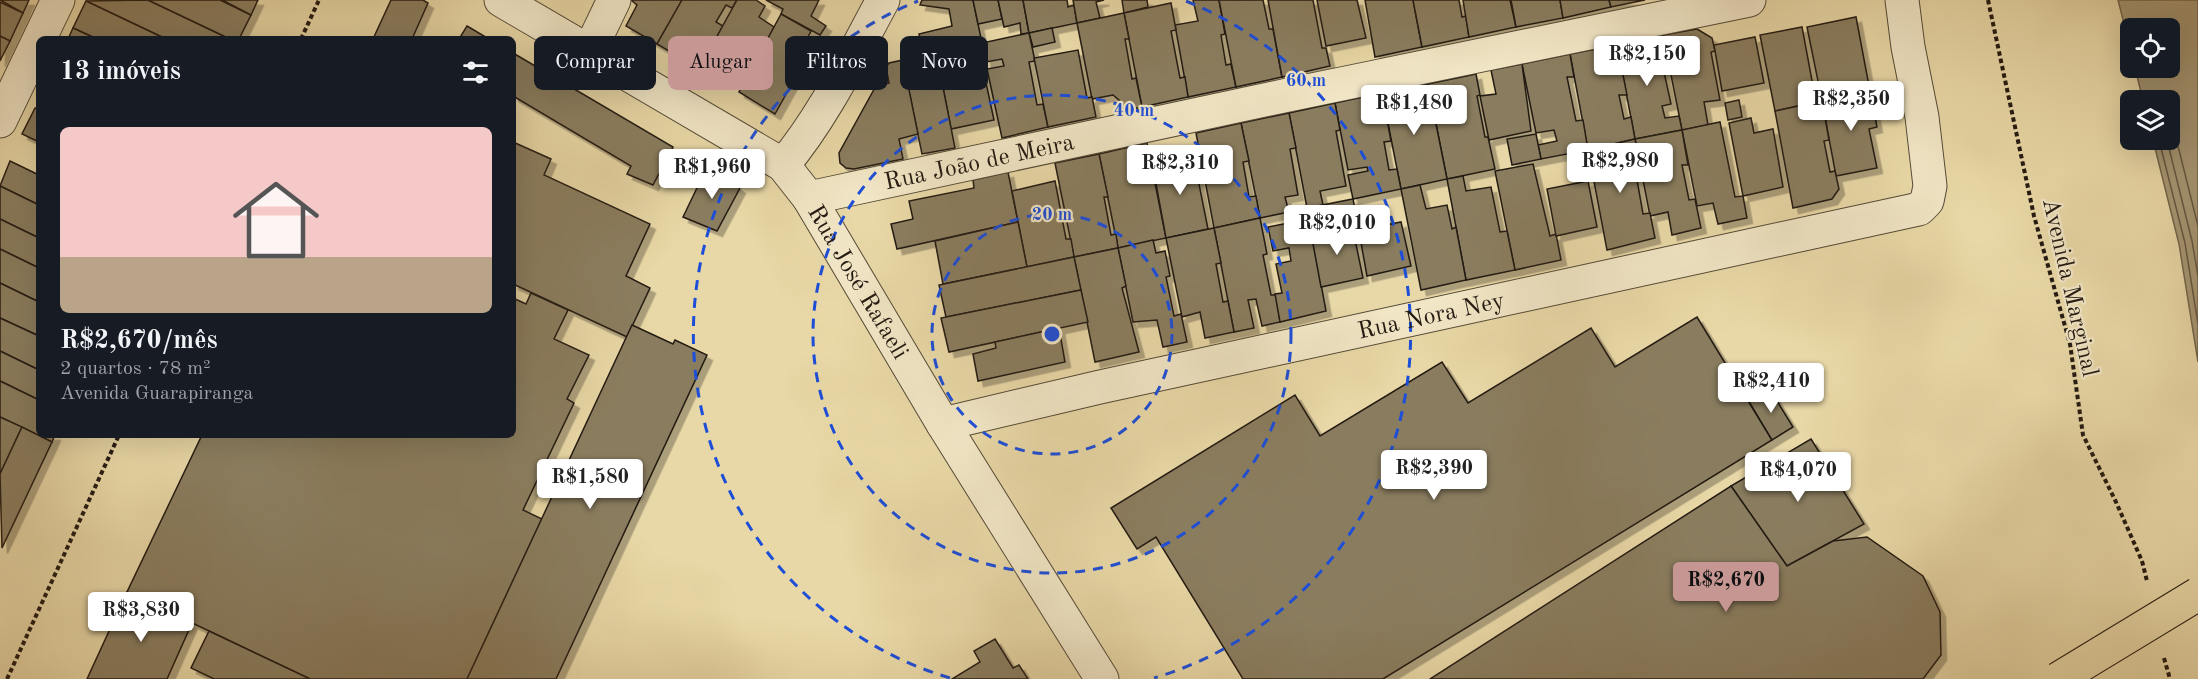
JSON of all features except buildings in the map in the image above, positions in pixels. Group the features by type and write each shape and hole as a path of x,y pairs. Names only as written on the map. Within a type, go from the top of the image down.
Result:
{"main road":[{"path":"2058,679 2198,594"}],"street":[{"path":"41,36 58,0"},
{"name":"Rua José Rafaeli","path":"501,0 562,36"},
{"path":"597,36 614,0"},
{"path":"783,165 802,142 828,100 883,0"},
{"name":"Rua João de Meira","path":"809,198 1311,90 1749,0"},
{"name":"Rua Nora Ney","path":"944,424 1076,392 1919,209 1927,201 1930,186 1922,117 1908,47 1902,0"},
{"path":"0,121 36,46"},
{"name":"Rua José Rafaeli","path":"654,90 783,165 809,198 944,424 1102,679"}],"path":[{"path":"302,36 319,0"},
{"name":"Avenida Marginal","path":"1988,0 2034,216 2070,344 2083,435 2142,561 2148,590"},
{"path":"8,679 118,438"}],"water":[{"path":"2118,0 2198,0 2198,362 2179,244 2156,150 2180,150 2180,90 2140,90 2138,78 2180,78 2180,18 2123,18"}]}
